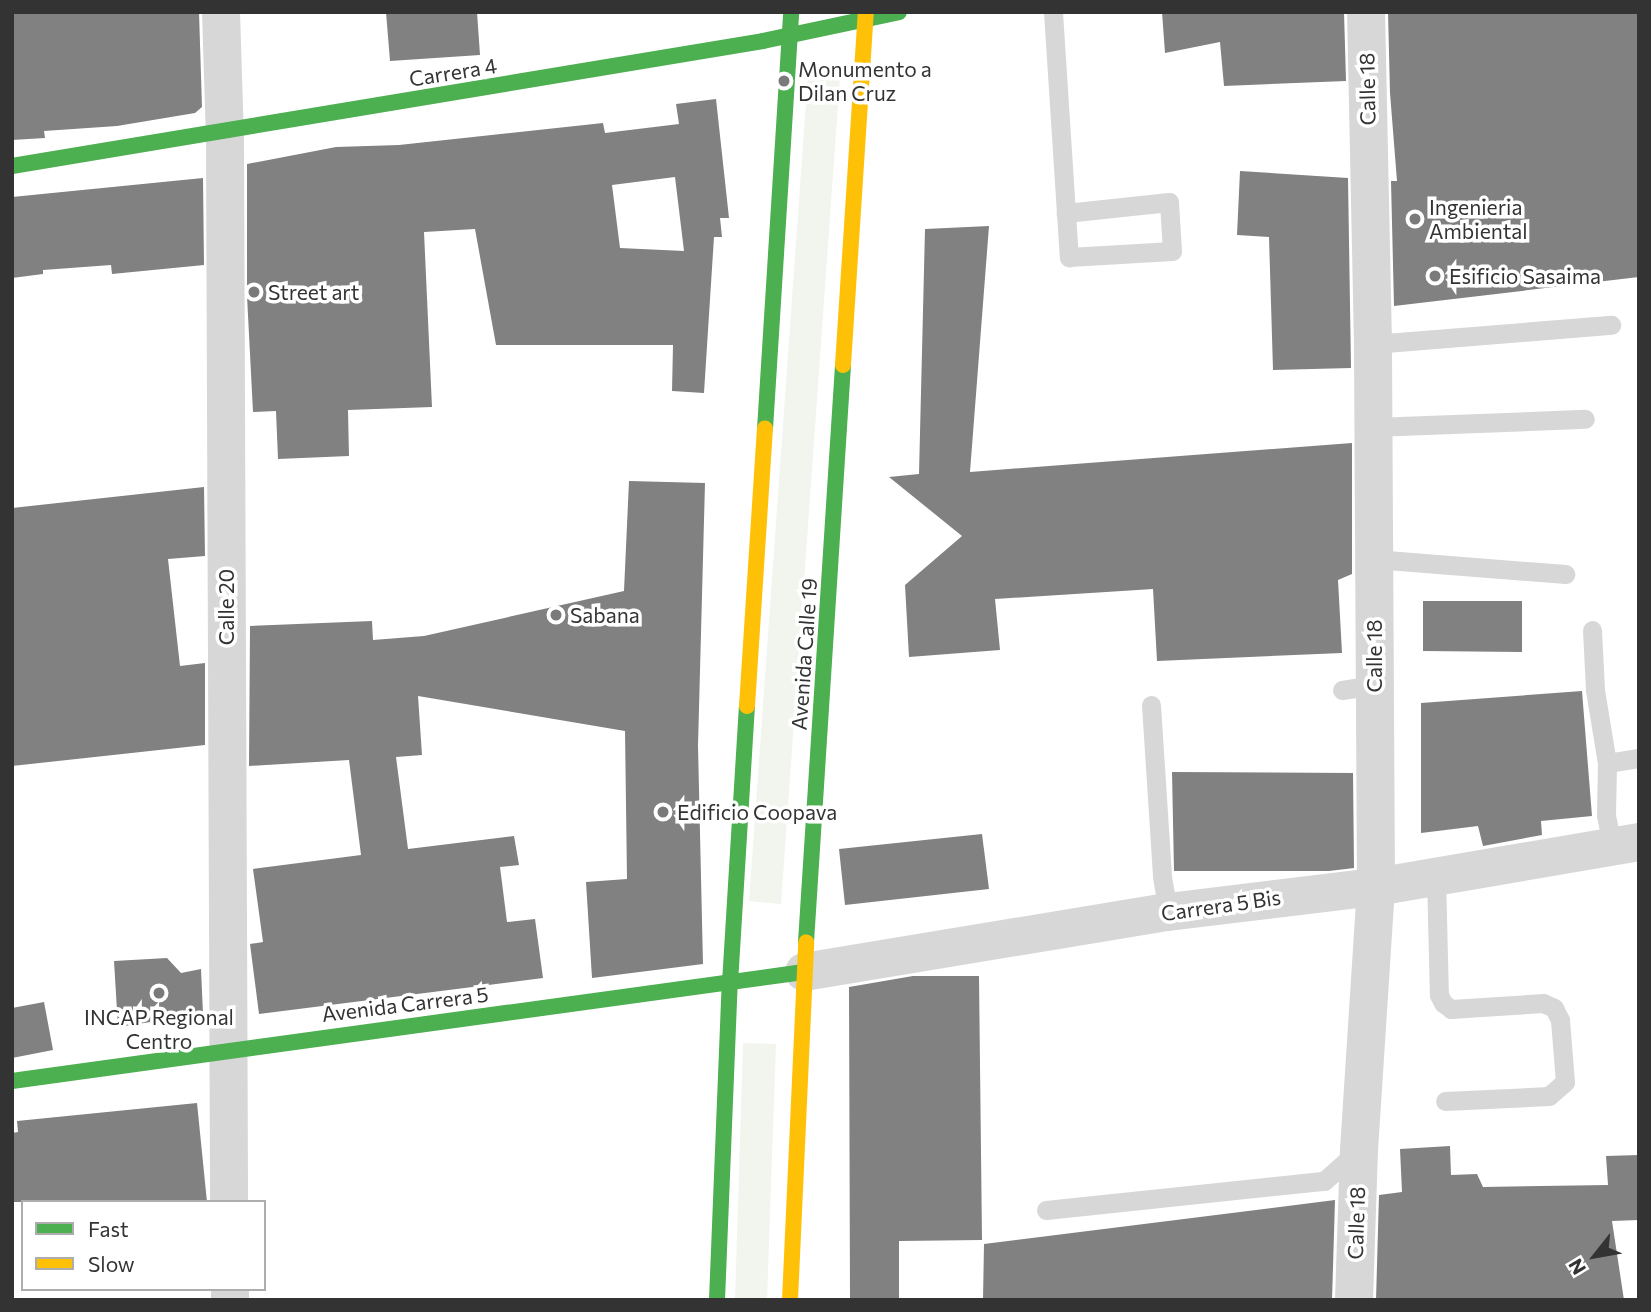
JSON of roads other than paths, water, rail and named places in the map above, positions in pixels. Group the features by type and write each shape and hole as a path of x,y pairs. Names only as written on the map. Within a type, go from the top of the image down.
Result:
{"main road":[{"path":"717,1300 730,983 791,12"},
{"name":"Carrera 4","path":"12,166 789,35 866,15 899,12"},
{"name":"Avenida Calle 19","path":"790,1300 804,972 866,15"},
{"name":"Avenida Carrera 5","path":"12,1081 227,1049 804,972"}],"street":[{"name":"Calle 20","path":"221,12 225,131 229,1200"},
{"name":"Calle 18","path":"1354,1300 1359,1150 1376,887 1358,688 1374,559 1373,344 1366,12"},
{"name":"Carrera 5 Bis","path":"804,972 1168,912 1376,887 1625,844"}],"lane":[{"path":"1053,12 1066,213 1069,257 1172,251 1169,202 1066,213"},
{"path":"1373,344 1611,325"},
{"path":"1373,427 1584,419"},
{"path":"1374,559 1566,574"},
{"path":"1592,630 1595,690 1607,763 1606,815 1625,844"},
{"path":"1151,705 1162,877 1168,912"},
{"path":"1607,763 1639,758"},
{"path":"1436,876 1439,995 1443,1003 1451,1009 1543,1003 1554,1008 1560,1020 1565,1082 1549,1096 1445,1101"},
{"path":"1046,1210 1324,1181 1359,1150"}],"place":[{"name":"Monumento a Dilan Cruz","path":"784,81"},
{"name":"Ingenieria Ambiental","path":"1415,219"},
{"name":"Esificio Sasaima","path":"1435,276"},
{"name":"Street art","path":"254,292"},
{"name":"Sabana","path":"556,615"},
{"name":"Edificio Coopava","path":"663,812"},
{"name":"INCAP Regional Centro","path":"159,993"}]}
